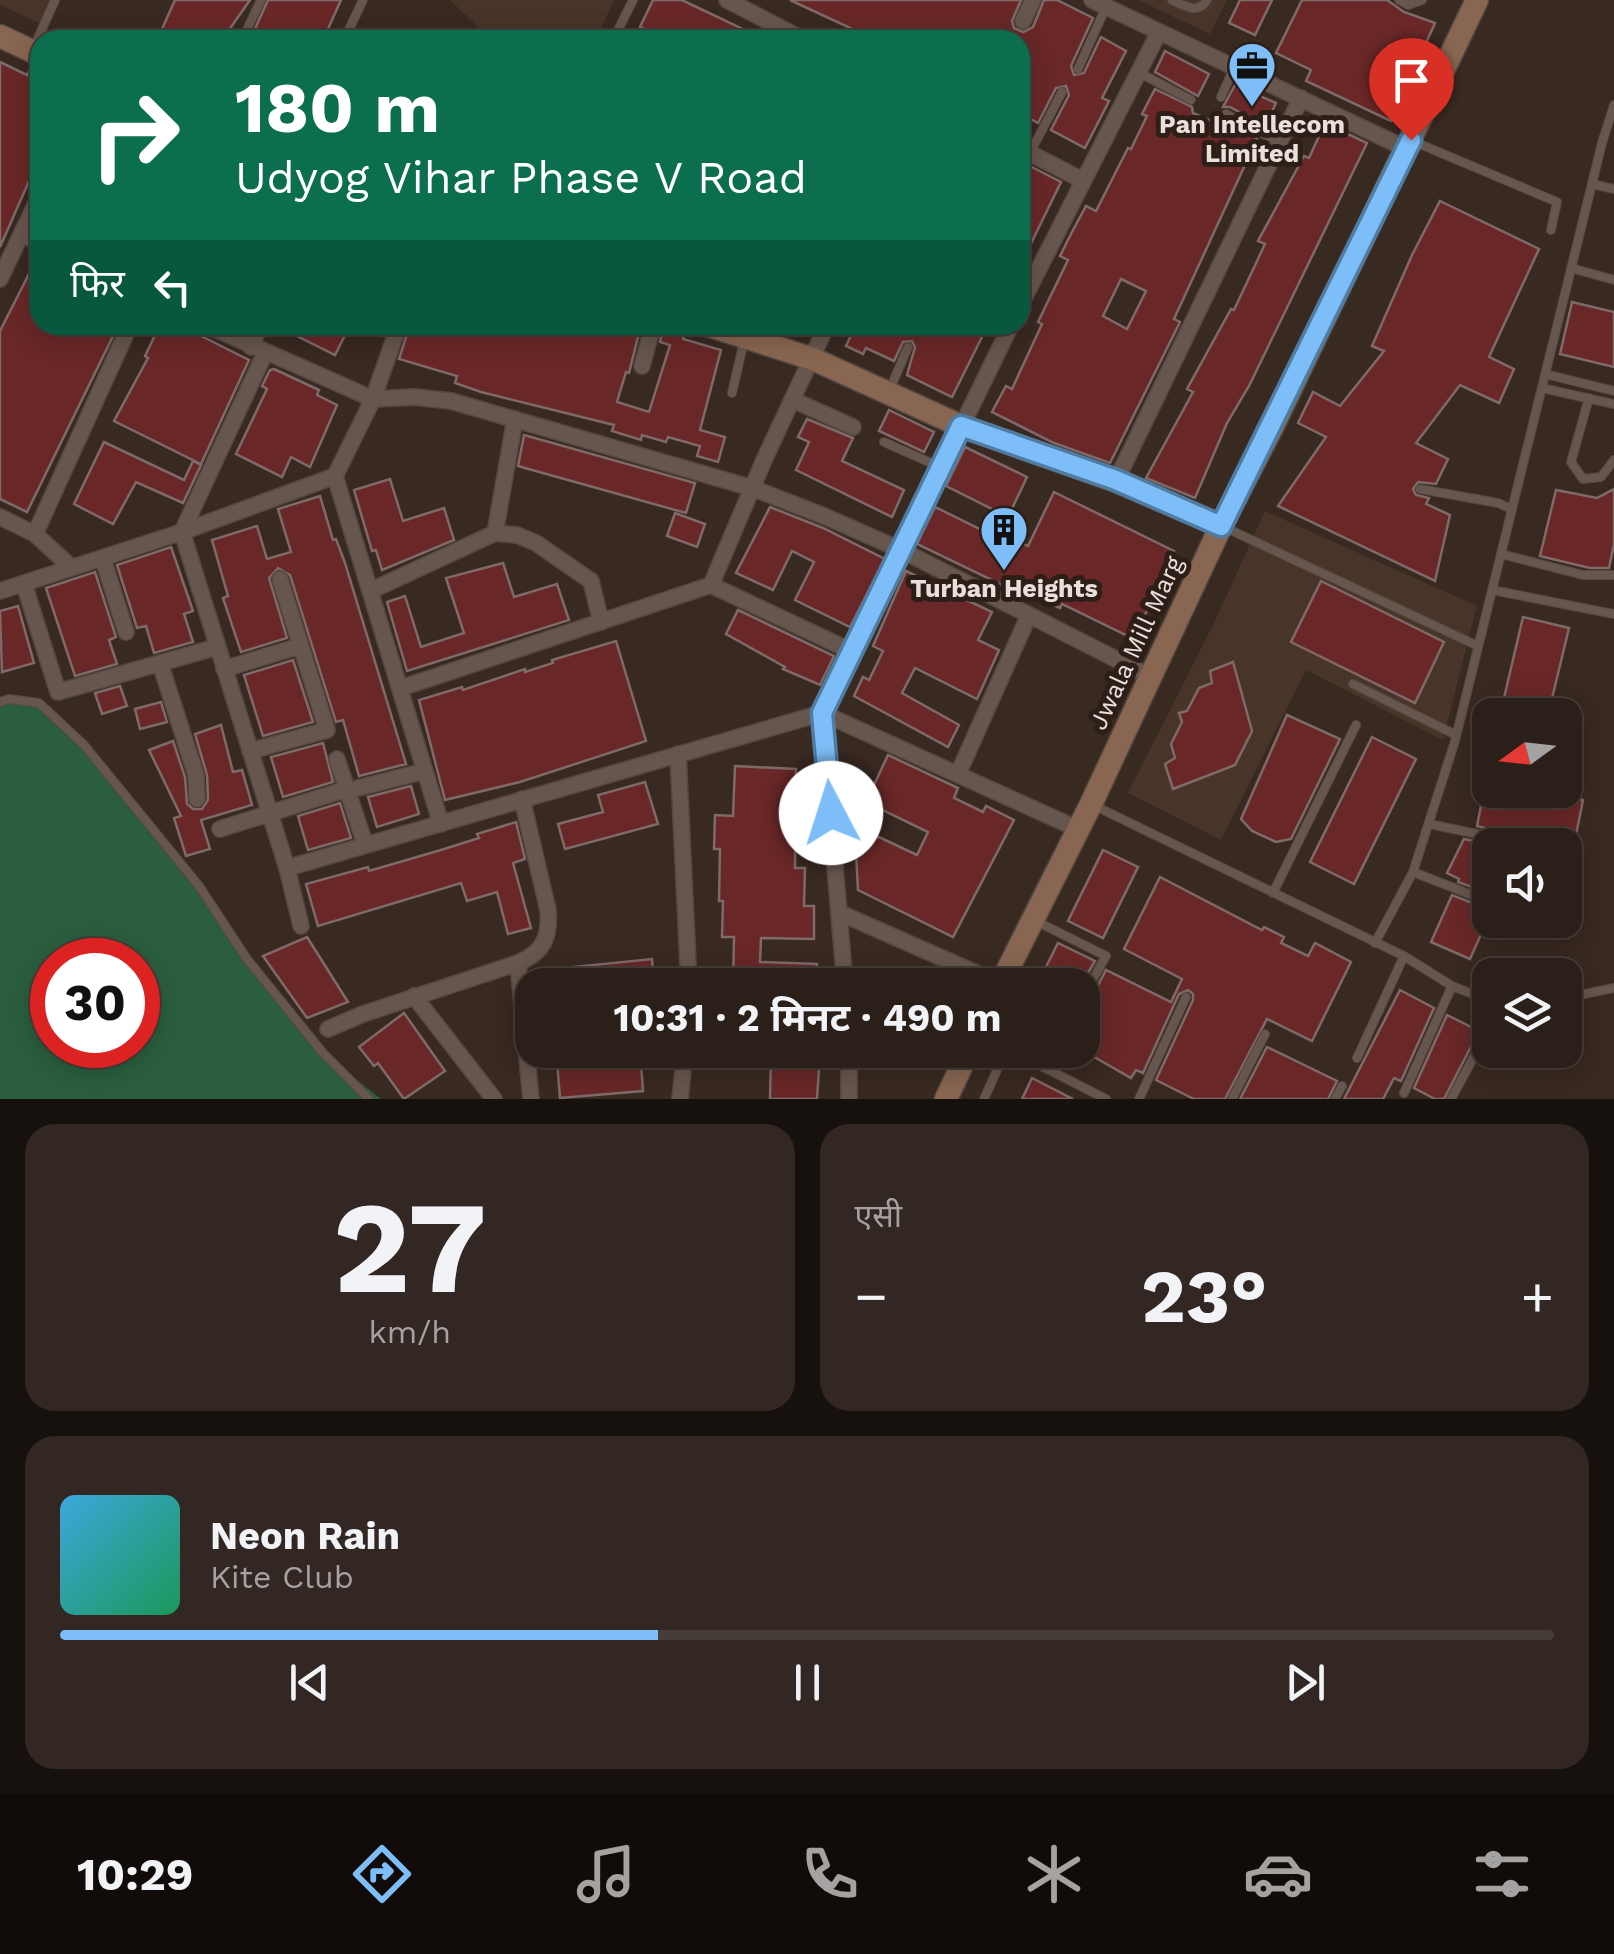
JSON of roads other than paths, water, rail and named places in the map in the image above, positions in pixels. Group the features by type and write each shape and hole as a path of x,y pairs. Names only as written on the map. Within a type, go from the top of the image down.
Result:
{"street":[{"path":"727,0 785,30"},
{"path":"1023,21 1033,0"},
{"name":"Jwala Mill Marg","path":"1009,968 1092,804 1221,526 1477,0"},
{"path":"1099,3 1234,68 1409,144"},
{"path":"1030,286 1159,32"},
{"path":"0,36 30,50"},
{"path":"1116,480 1301,98"},
{"path":"1030,153 1082,180"},
{"path":"0,280 30,217"},
{"path":"22,234 30,238"},
{"path":"35,534 125,335"},
{"path":"227,335 373,399 414,397 451,401 752,488 900,550 1151,676"},
{"path":"259,335 258,350 182,532 301,926"},
{"path":"395,335 373,399 335,476 441,824"},
{"path":"642,366 650,335"},
{"path":"738,335 813,359 961,426 1116,480 1221,526"},
{"path":"711,585 824,335"},
{"path":"844,968 822,713 1006,335"},
{"path":"793,400 853,427"},
{"path":"495,532 515,419"},
{"path":"0,591 182,532 335,476"},
{"path":"0,517 35,534 72,568"},
{"path":"370,590 495,532 518,534 590,582 601,622"},
{"path":"103,559 126,632"},
{"path":"250,751 326,730 280,579"},
{"path":"24,584 58,692 217,647"},
{"path":"400,688 711,585 852,652"},
{"path":"958,774 1029,615"},
{"path":"224,669 300,646"},
{"path":"160,663 196,775 197,799"},
{"path":"286,868 822,713 1078,828"},
{"path":"678,754 688,968"},
{"path":"337,759 352,788 365,844"},
{"path":"220,829 352,788 425,771"},
{"path":"328,1028 532,957 545,944 550,928 522,798"},
{"path":"840,913 963,968"},
{"path":"518,962 532,1099"},
{"path":"414,996 494,1099"},
{"path":"680,1099 683,1068"},
{"path":"849,1068 849,1099"},
{"path":"946,1099 960,1068"}],"lane":[{"path":"44,30 55,0"},
{"path":"247,30 261,0"},
{"path":"349,30 364,0"},
{"path":"619,30 634,0"},
{"path":"1172,0 1192,9 1207,0"},
{"path":"1399,0 1408,5 1422,0"},
{"path":"1078,69 1099,3"},
{"path":"1220,97 1234,68"},
{"path":"1138,72 1190,100"},
{"path":"1030,142 1062,92"},
{"path":"1375,942 1413,872 1456,735 1614,105"},
{"path":"1226,114 1279,142"},
{"path":"1602,143 1614,148"},
{"path":"1409,144 1557,202 1551,230"},
{"path":"1592,184 1614,189"},
{"path":"1571,268 1614,280"},
{"path":"732,393 744,337"},
{"path":"889,393 908,347"},
{"path":"1545,374 1614,391"},
{"path":"1542,388 1614,404"},
{"path":"1589,398 1571,462 1583,479 1601,478 1614,460"},
{"path":"884,442 940,467"},
{"path":"1420,489 1512,509"},
{"path":"1221,526 1478,646"},
{"path":"1501,554 1583,575 1614,575"},
{"path":"1492,590 1614,614"},
{"path":"1352,684 1456,735"},
{"path":"0,702 39,702 84,746 199,886 247,959 323,1053 370,1099"},
{"path":"1274,893 1356,725"},
{"path":"1092,804 1404,956 1472,994"},
{"path":"1428,824 1472,833"},
{"path":"1413,872 1472,895"},
{"path":"1032,920 1106,956 1099,968"},
{"path":"1357,1058 1404,956"},
{"path":"1404,1093 1452,986"},
{"path":"1582,995 1614,988"},
{"path":"1139,1099 1186,997"},
{"path":"1232,1099 1266,1034"},
{"path":"1451,1099 1472,1060"},
{"path":"984,1099 999,1068"},
{"path":"1044,1068 1106,1099"},
{"path":"1336,1099 1342,1086"}],"place":[{"name":"Pan Intellecom Limited","path":"1252,108"},
{"name":"Turban Heights","path":"1004,572"}]}
